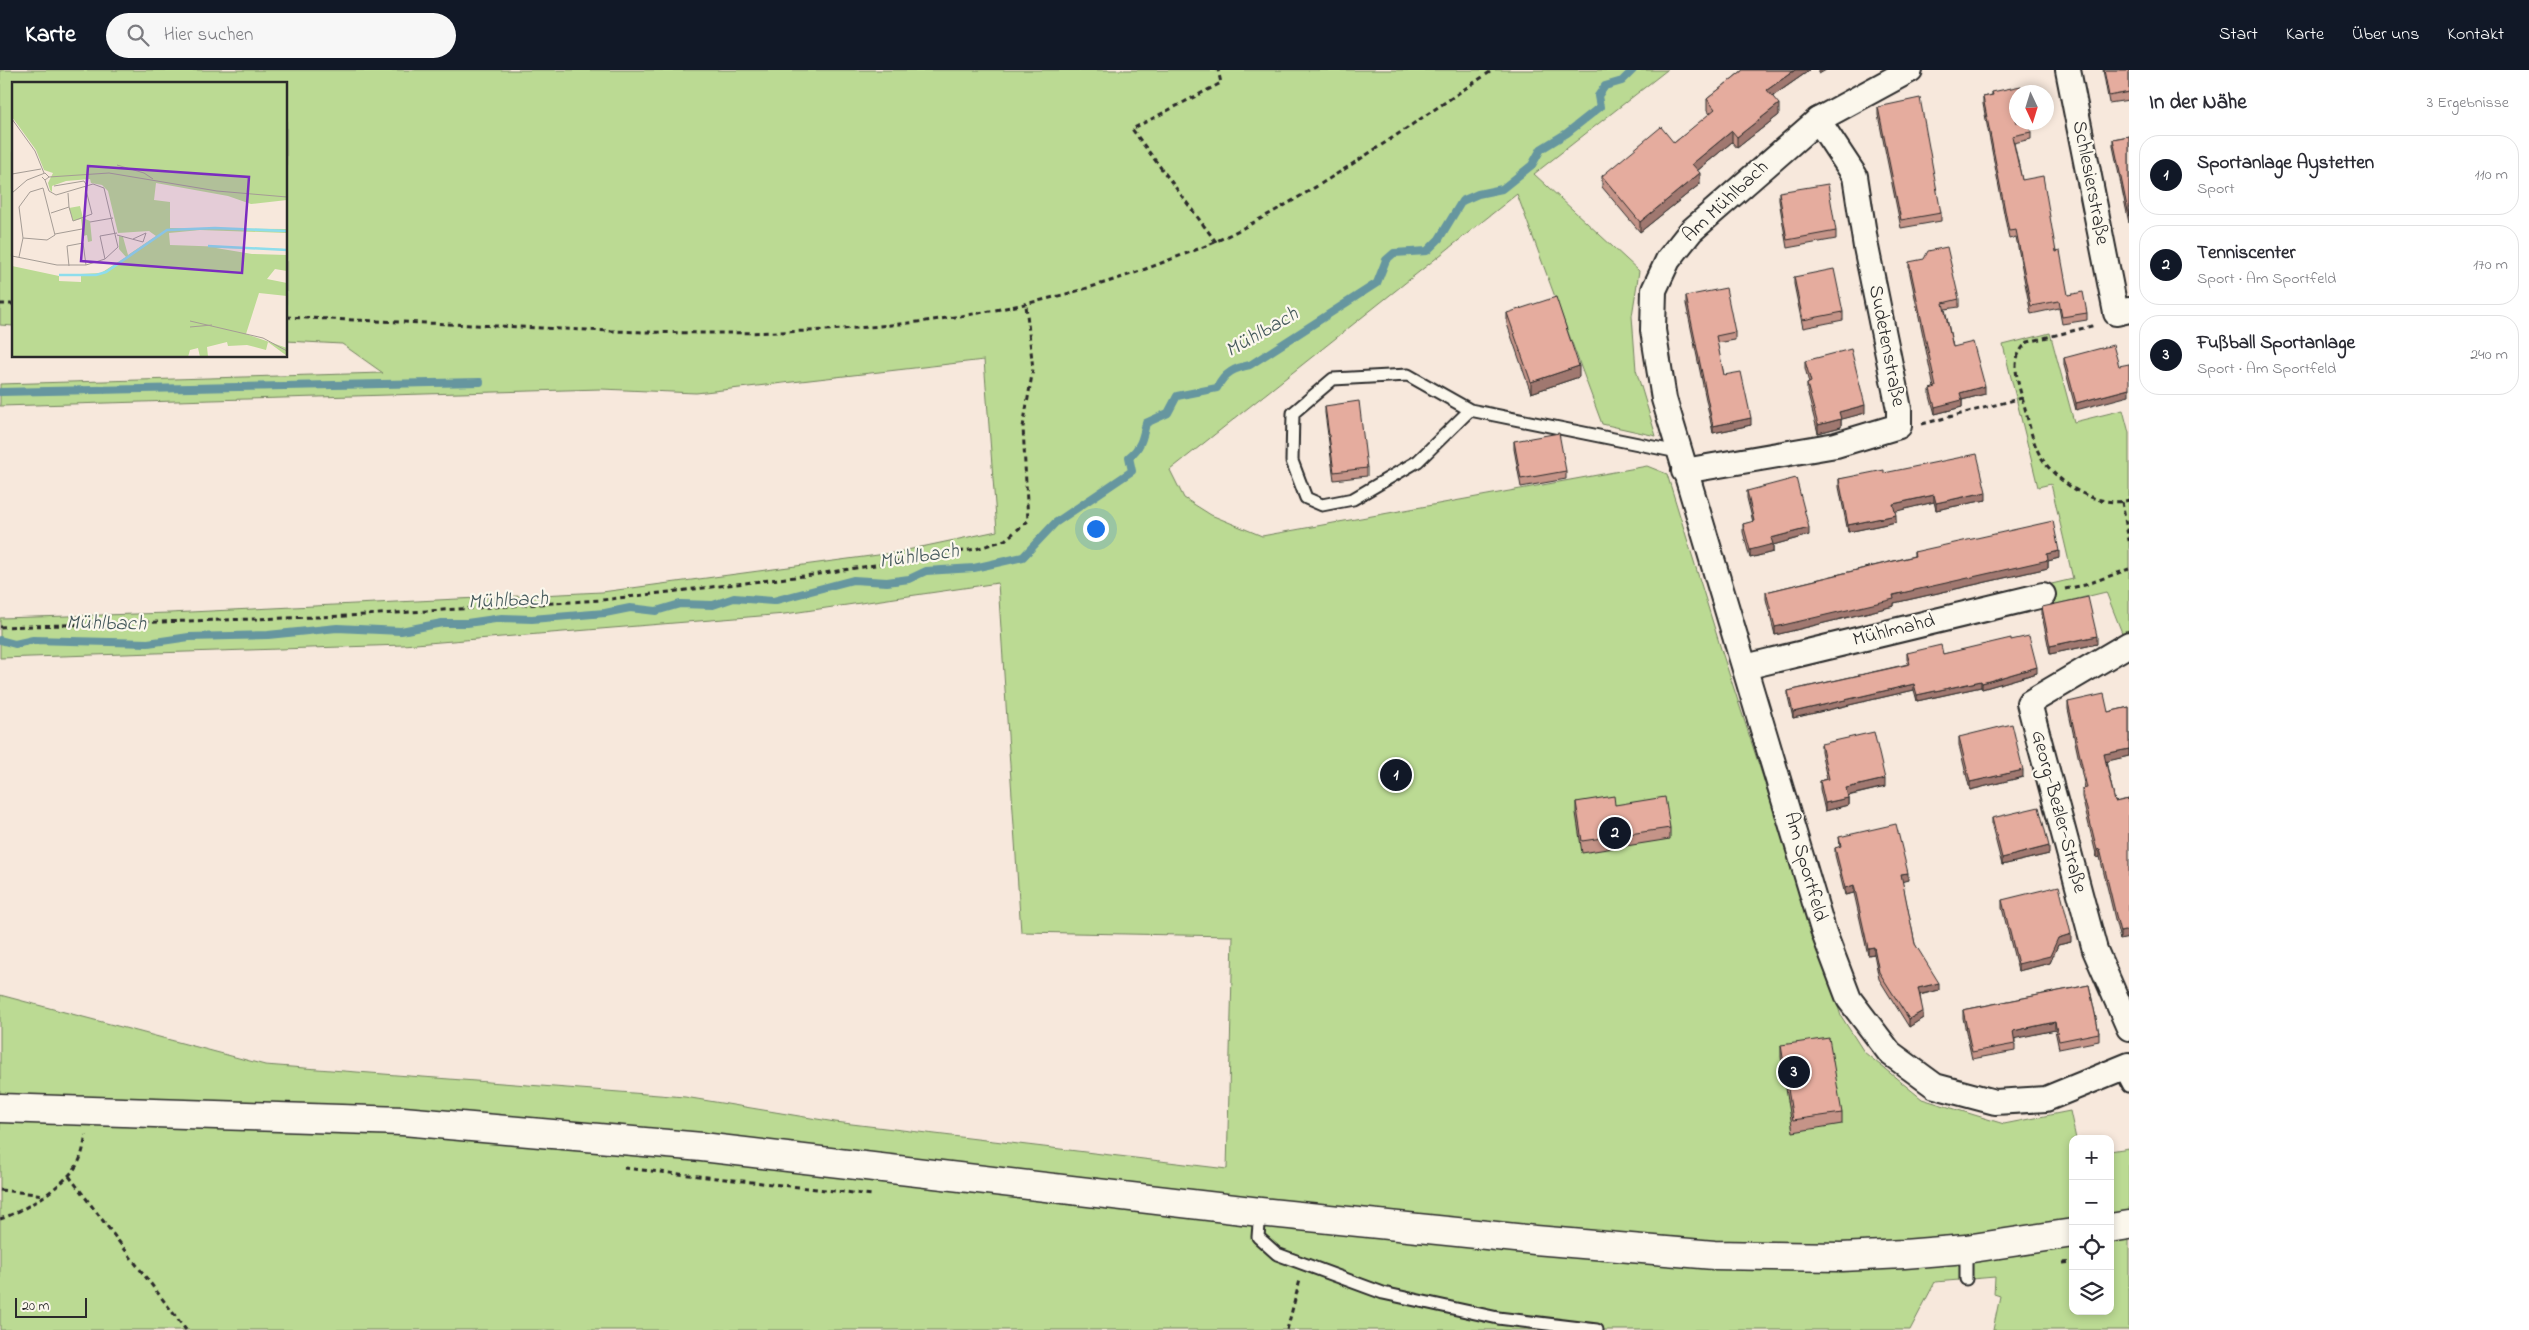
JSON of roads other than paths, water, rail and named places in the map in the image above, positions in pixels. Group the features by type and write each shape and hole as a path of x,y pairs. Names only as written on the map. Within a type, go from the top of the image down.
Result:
{"main road":[{"path":"0,1108 87,1109 403,1121 702,1147 1260,1212 1535,1240 1714,1255 1841,1257 1966,1249 2069,1235"},
{"path":"2114,1228 2129,1226"}],"street":[{"name":"Am Mühlbach","path":"1678,451 1656,363 1653,330 1654,290 1668,260 1691,231 1818,120 1910,70"},
{"name":"Schlesierstraße","path":"2068,70 2123,312"},
{"name":"Sudetenstraße","path":"1678,451 1836,445 1899,426 1899,409 1866,247 1855,176 1818,120"},
{"name":"Am Sportfeld","path":"1678,451 1745,667 1824,933 1848,1000 1890,1053 1935,1086 1995,1102 2046,1099 2126,1073"},
{"name":"Mühlmahd","path":"1745,667 2043,594"},
{"name":"Georg-Bezler-Straße","path":"2129,644 2029,703 2095,950 2129,1028"}],"lane":[{"path":"1470,410 1418,462 1352,499 1322,505 1306,498 1292,461 1293,412 1333,379 1408,375 1470,410 1678,451"},
{"path":"1260,1212 1258,1237 1278,1254 1304,1266 1383,1294 1498,1318 1597,1330"},
{"path":"1966,1249 1966,1279"}],"waterway":[{"name":"Mühlbach","path":"0,640 15,644 33,640 148,643 189,637 268,635 337,628 401,631 442,623 467,623 502,618 532,619 605,613 630,608 656,611 680,604 713,605 734,598 773,601 853,580 887,582 909,579 926,571 974,568 1023,557 1055,523 1132,471 1129,457 1139,446 1146,423 1168,413 1177,396 1217,388 1223,378 1231,372 1250,365 1377,283 1386,260 1394,253 1427,251 1439,239 1462,201 1478,194 1502,189 1532,165 1541,149 1567,133 1600,107 1598,96 1605,86 1622,81 1633,70"},
{"path":"0,392 480,382"}],"place":[{"name":"Sportanlage Aystetten","path":"1396,775"},
{"name":"Tenniscenter","path":"1615,833"},
{"name":"Fußball Sportanlage","path":"1794,1072"}]}
